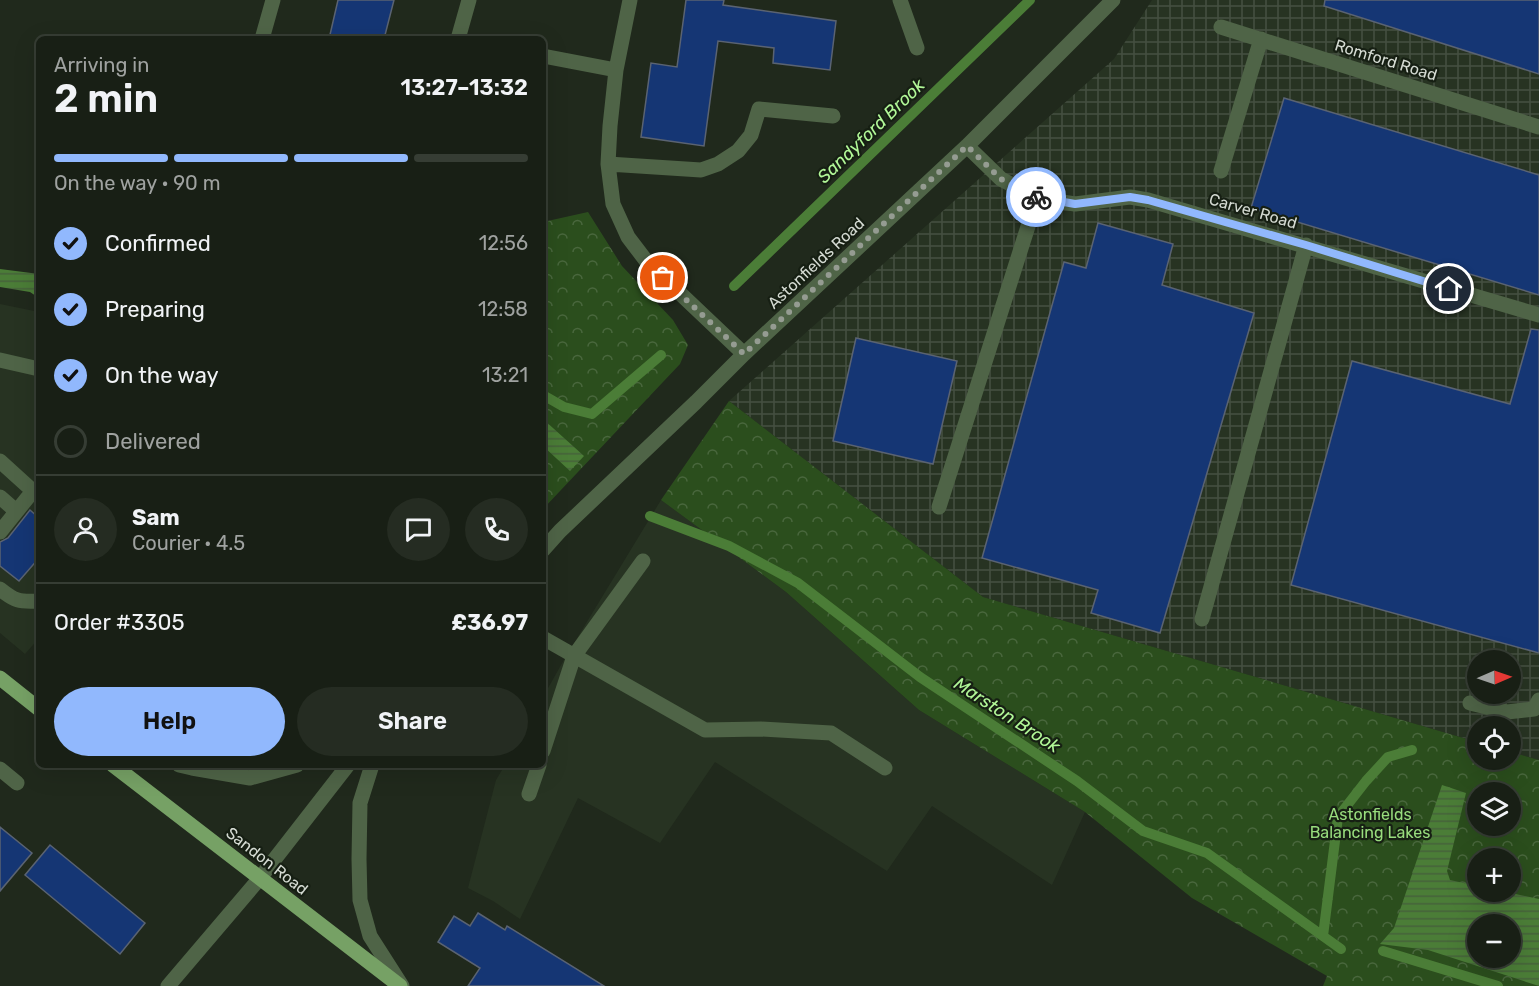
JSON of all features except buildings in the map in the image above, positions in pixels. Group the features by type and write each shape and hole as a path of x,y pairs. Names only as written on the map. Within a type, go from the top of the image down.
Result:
{"main road":[{"path":"0,678 36,707"},
{"name":"Sandon Road","path":"117,768 401,986"}],"street":[{"path":"263,36 273,0"},
{"path":"459,36 469,0"},
{"path":"630,0 616,70 610,126 608,164 614,204 628,237 647,262 744,354"},
{"path":"900,0 917,48"},
{"name":"Astonfields Road","path":"546,547 744,354 967,146 1113,0"},
{"name":"Romford Road","path":"1221,27 1539,127"},
{"path":"1221,171 1261,39"},
{"path":"546,57 616,70"},
{"path":"608,164 701,170 718,164 738,151 751,135 759,109 833,116"},
{"name":"Carver Road","path":"967,146 1001,179 1037,198 1075,204 1130,197 1148,200 1539,315"},
{"path":"939,507 1037,198"},
{"path":"1202,619 1306,245"},
{"path":"0,360 36,368"},
{"path":"0,461 36,494 16,512 0,532"},
{"path":"0,497 16,512"},
{"path":"546,742 574,656 643,561"},
{"path":"0,589 10,597 22,602 36,601"},
{"path":"546,640 705,730 761,729 831,733 885,768"},
{"path":"1474,704 1507,712 1534,709 1539,700"},
{"path":"195,768 250,778 286,768"},
{"path":"168,986 260,878 346,768"},
{"path":"371,768 360,803 360,900 370,936 401,986"},
{"path":"529,794 537,768"},
{"path":"0,769 17,783"}],"shaded area":[{"path":"1152,0 1539,0 1539,760 1521,755 1521,716 1467,716 1467,739 983,597 729,401 1114,59"},
{"path":"0,269 36,274 36,296 30,292 0,287"},
{"path":"0,304 36,311 36,641 25,654 0,633"},
{"path":"546,422 584,456 570,471 546,449"},
{"path":"661,500 786,592 919,710 1085,812 1052,885 932,806 887,871 715,762 660,843 578,798 520,919 468,888 496,780 503,768 546,768 546,692"},
{"path":"1442,785 1466,793 1447,871 1450,880 1467,884 1467,902 1521,902 1521,895 1539,899 1539,986 1484,968 1521,968 1521,914 1467,914 1467,963 1428,950 1380,944 1394,928"}],"green space":[{"path":"588,212 622,266 673,320 688,345 680,364 546,506 546,221"},
{"name":"Astonfields Balancing Lakes","path":"729,401 983,597 1467,739 1467,770 1521,770 1521,755 1539,760 1539,986 1323,986 1327,976 1192,898 1085,812 919,710 786,592 661,500"}],"waterway":[{"name":"Sandyford Brook","path":"734,286 1030,0"},
{"name":"Sandyford Brook","path":"546,397 564,407 592,414 661,355"},
{"name":"Marston Brook","path":"650,516 729,546 798,583 920,677 1077,781 1143,831 1207,853 1341,949"},
{"path":"1323,936 1338,817 1388,757 1412,750"},
{"name":"Marston Brook","path":"1383,951 1498,986"}],"way so far":[{"path":"663,278 744,354 967,146 1001,179 1036,197"}],"route":[{"path":"1036,197 1075,204 1130,197 1148,200 1449,289"}]}
